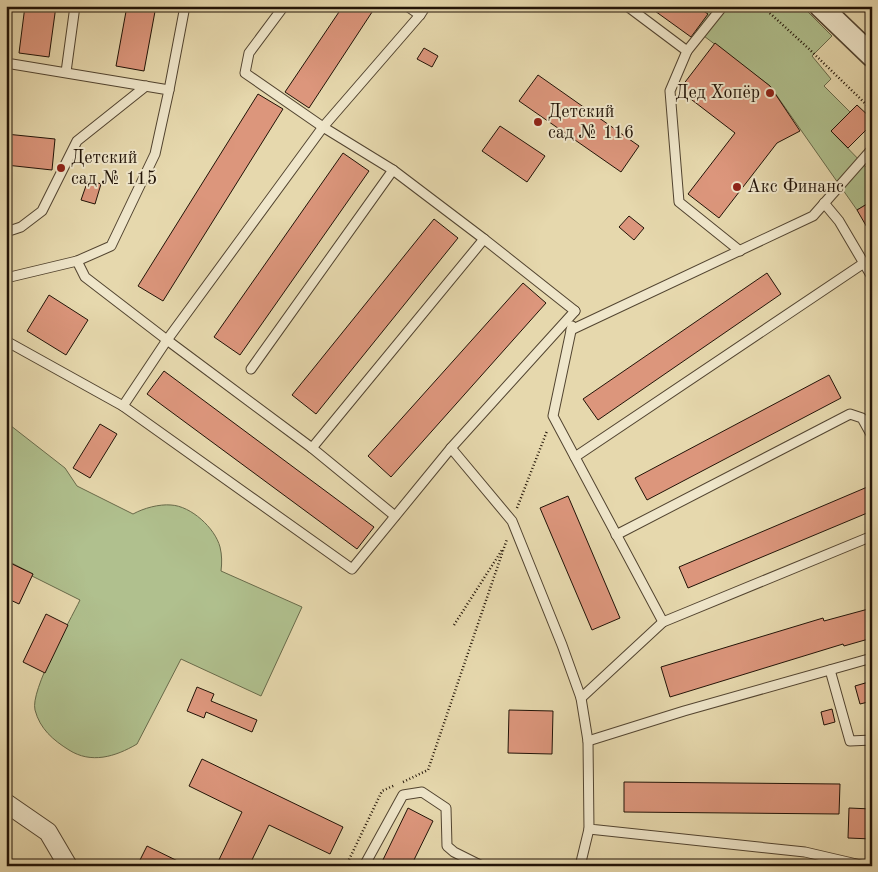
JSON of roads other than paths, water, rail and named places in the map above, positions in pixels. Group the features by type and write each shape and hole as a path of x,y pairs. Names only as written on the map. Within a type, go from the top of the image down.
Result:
{"street":[{"path":"820,6 872,56"},
{"path":"6,803 48,832 68,866"}],"lane":[{"path":"66,72 75,6"},
{"path":"6,278 77,261 111,246 155,154 185,6"},
{"path":"284,6 249,53 245,73 392,170 575,311"},
{"path":"407,6 420,15"},
{"path":"123,406 167,340 323,126 426,6"},
{"path":"627,6 687,51"},
{"path":"723,6 687,51 670,91 679,202 740,251"},
{"path":"6,63 169,90"},
{"path":"6,232 21,227 42,212 77,141 146,86"},
{"path":"571,330 813,216 872,149"},
{"path":"251,369 392,170"},
{"path":"824,203 839,221 872,277"},
{"path":"312,448 484,239"},
{"path":"77,261 86,277 312,448 395,516"},
{"path":"575,457 864,263"},
{"path":"575,311 553,416 663,622"},
{"path":"6,341 123,406 352,569 451,448 575,311"},
{"path":"616,535 850,414 862,418 872,436"},
{"path":"451,448 512,521 562,645 581,698 588,741 589,829 580,866"},
{"path":"581,698 663,622 872,536"},
{"path":"588,741 684,711 872,658"},
{"path":"830,670 850,741 872,740"},
{"path":"364,866 403,795 422,792 446,808 447,846 454,852 482,866"},
{"path":"589,829 805,852 865,866"}],"place":[{"name":"Дед Хопёр","path":"770,93"},
{"name":"Детский сад № 116","path":"538,122"},
{"name":"Детский сад № 115","path":"61,168"},
{"name":"Акс Финанс","path":"737,187"}]}
